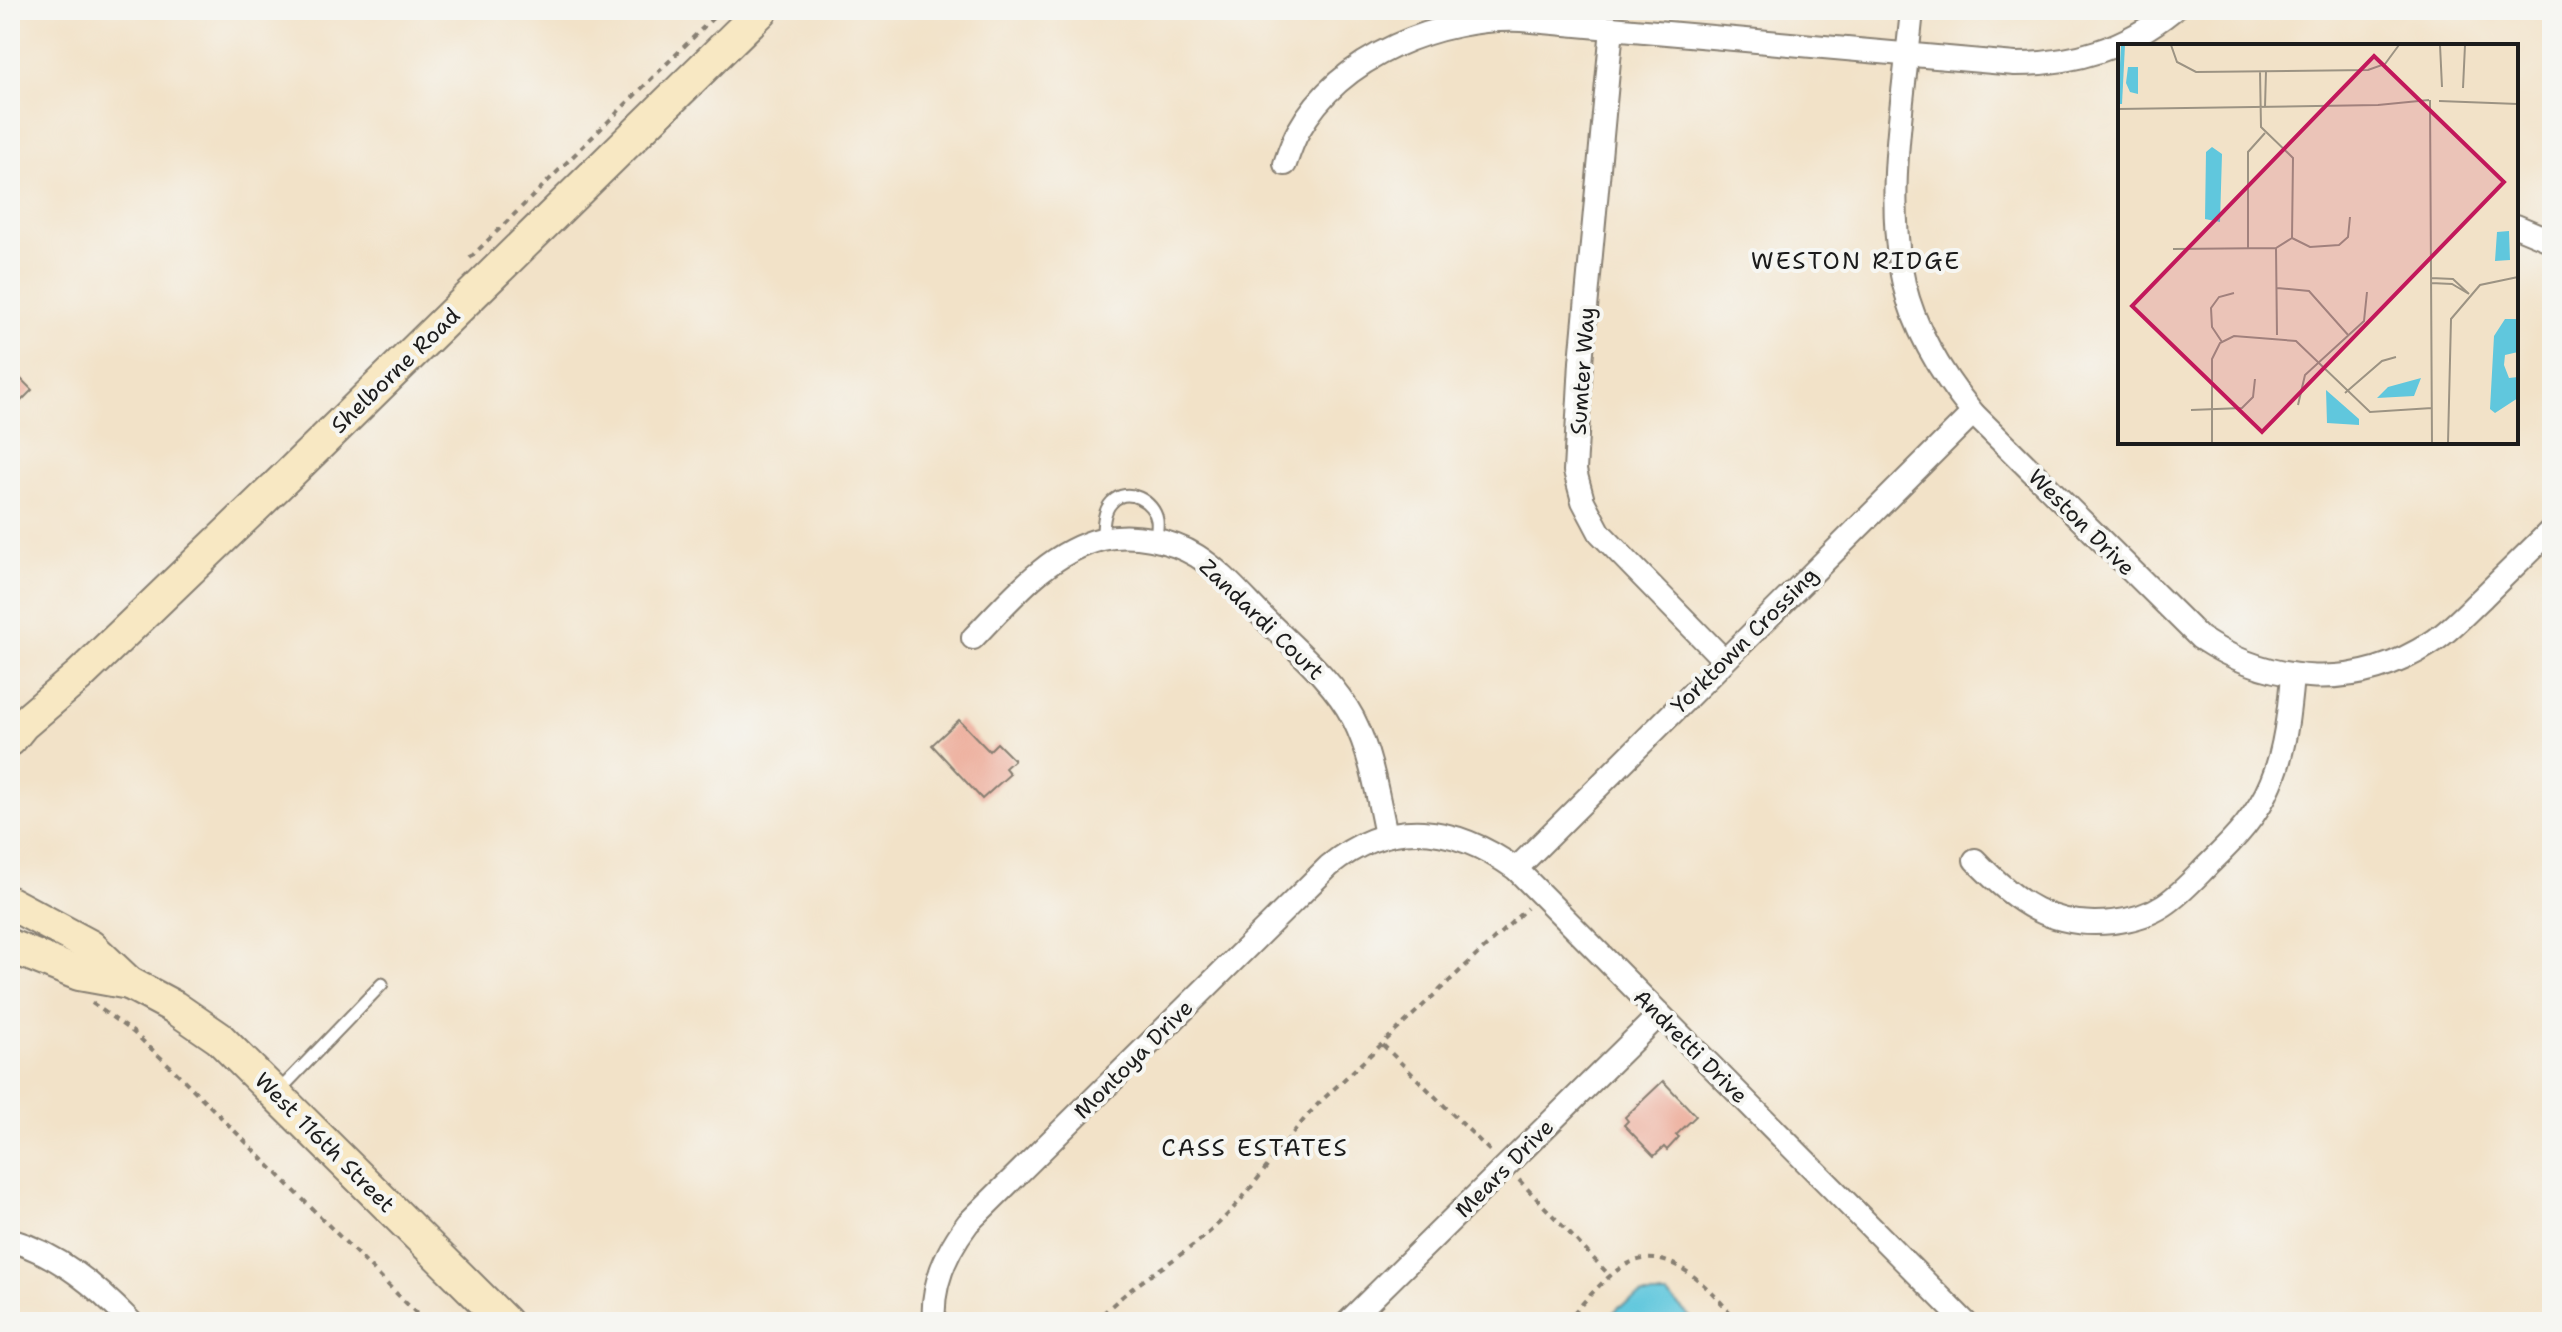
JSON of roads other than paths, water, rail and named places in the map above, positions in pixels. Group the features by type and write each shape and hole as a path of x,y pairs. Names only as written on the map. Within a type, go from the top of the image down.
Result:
{"street":[{"name":"Shelborne Road","path":"14,731 79,676 181,579 762,10"},
{"name":"Weston Drive","path":"1912,10 1896,198 1899,258 1905,287 1929,346 1945,375 1973,413 2200,638 2242,662 2292,676 2352,674 2393,662 2424,647 2450,629 2552,529"},
{"path":"2119,44 2132,39 2173,10"},
{"path":"1285,164 1299,130 1322,99 1351,73 1399,44 1452,27 1498,19 2015,64 2070,60 2118,45"},
{"name":"Sumter Way","path":"1612,28 1581,362 1577,480 1583,501 1600,533 1724,660"},
{"path":"2518,227 2552,241"},
{"name":"Yorktown Crossing","path":"1516,869 1973,413"},
{"name":"Zandardi Court","path":"973,638 1048,566 1071,552 1103,539 1156,540 1196,555 1220,574 1338,693 1362,741 1386,835"},
{"path":"1975,860 2011,895 2046,915 2068,922 2091,924 2128,920 2163,906 2231,842 2263,800 2277,768 2292,676"},
{"name":"Andretti Drive","path":"1386,835 1417,832 1455,836 1497,855 1516,869 1965,1322"},
{"name":"Montoya Drive","path":"934,1322 939,1279 949,1252 968,1223 1319,876 1347,853 1386,835"},
{"name":"West 116th Street","path":"10,903 90,946 129,983 174,1007 239,1055 505,1322"},
{"name":"West 116th Street","path":"10,946 79,974 129,983"},
{"name":"Mears Drive","path":"1348,1322 1659,1015"},
{"path":"10,1240 73,1270 131,1322"}],"lane":[{"path":"1103,539 1107,510 1115,499 1127,495 1143,500 1154,513 1157,521 1156,540"},
{"path":"277,1093 382,984"}],"water":[{"path":"1642,1295 1668,1295 1695,1322 1604,1322 1620,1306"}],"district":[{"name":"WESTON RIDGE","path":"1856,261"},
{"name":"CASS ESTATES","path":"1255,1148"}]}
